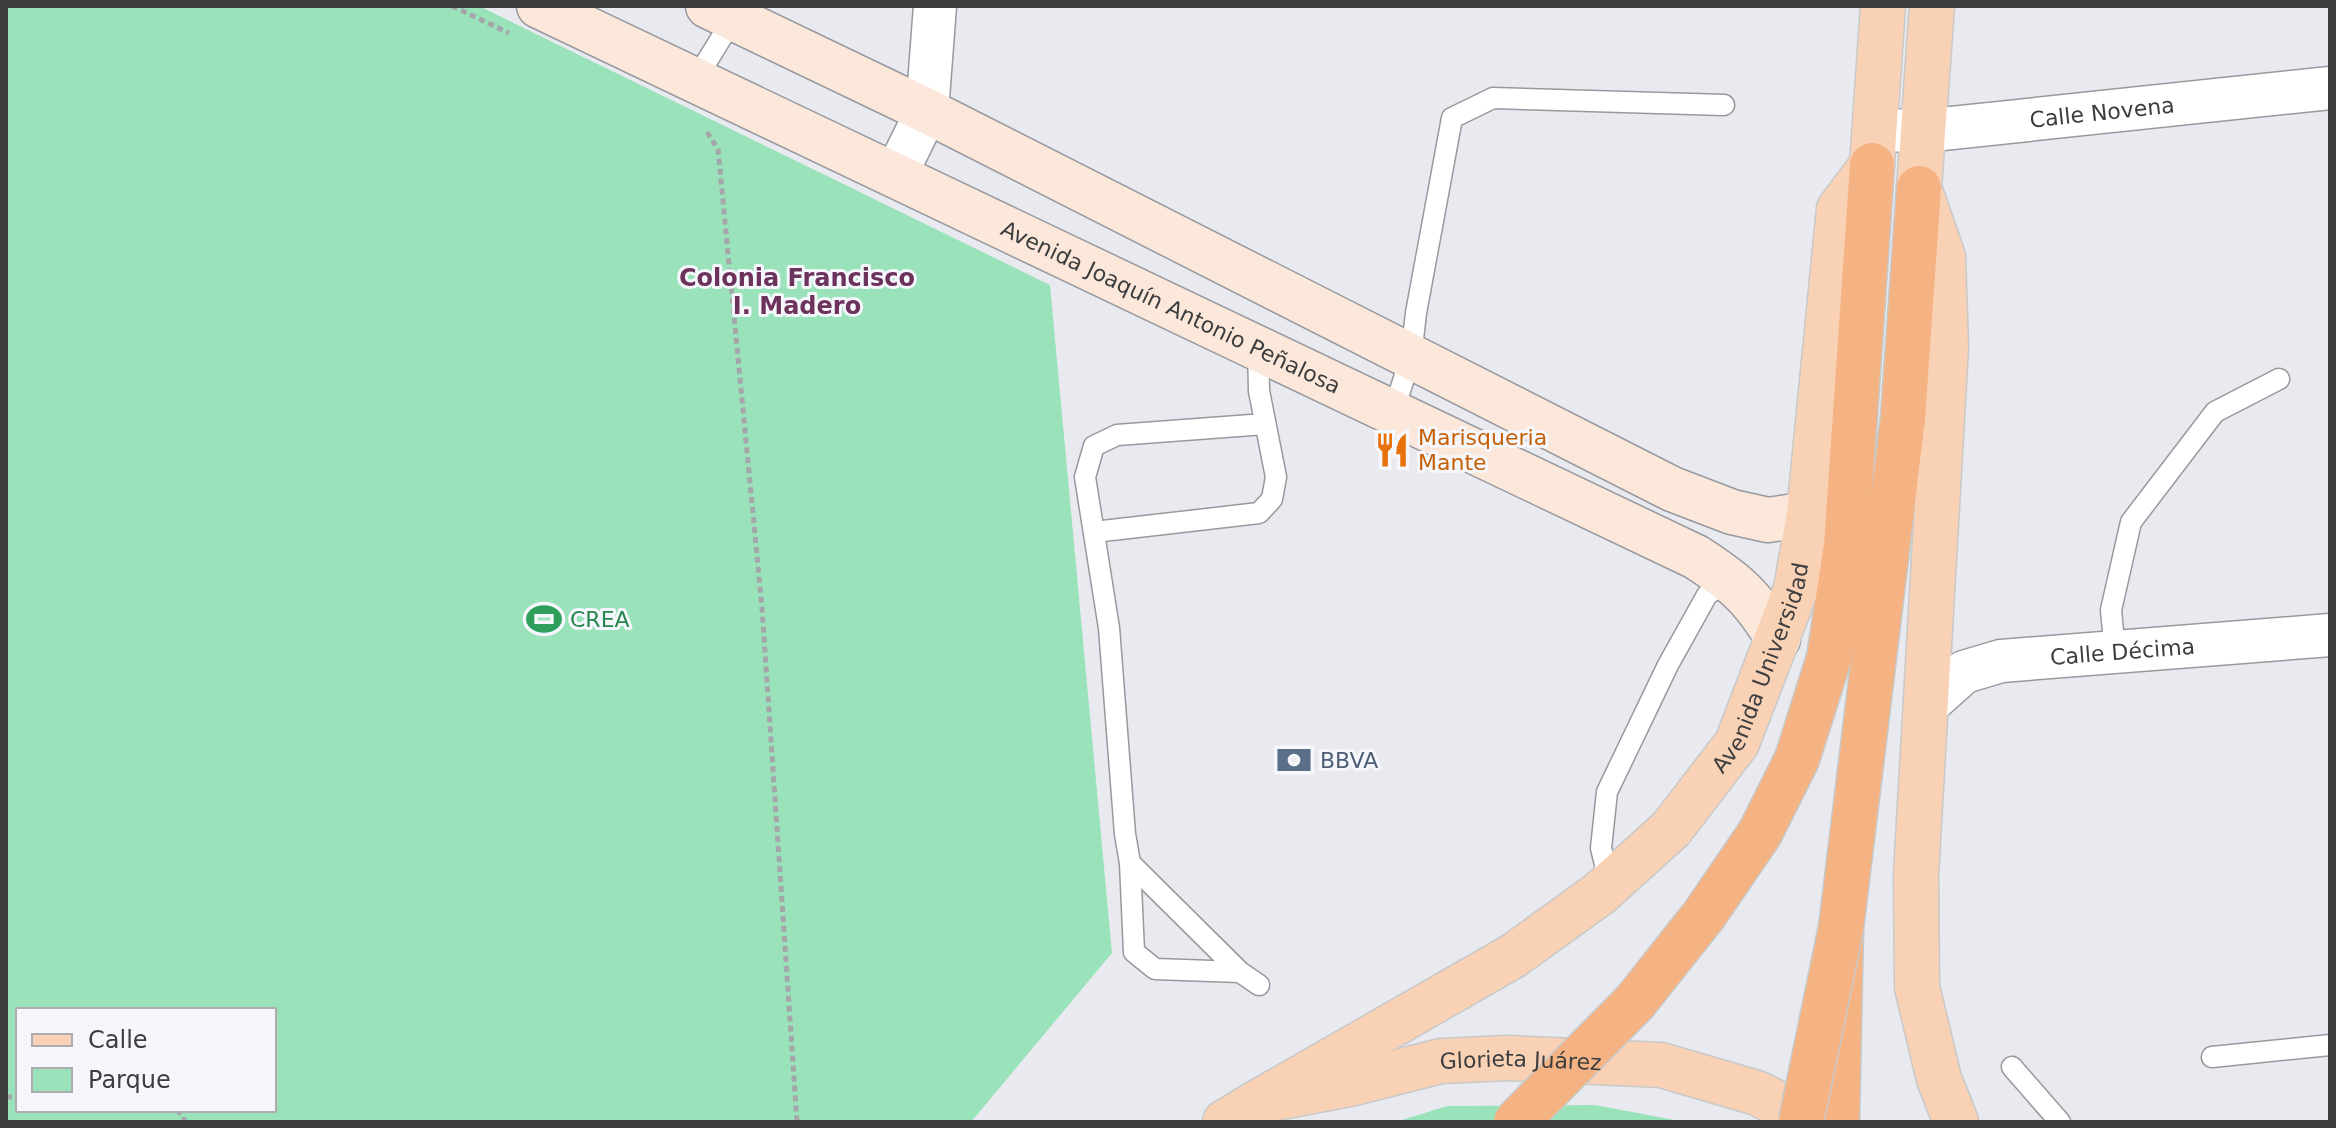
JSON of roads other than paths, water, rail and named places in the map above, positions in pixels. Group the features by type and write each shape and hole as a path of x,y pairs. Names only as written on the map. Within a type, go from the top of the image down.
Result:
{"highway":[{"path":"1516,1122 1635,1002 1704,915 1760,833 1797,759 1829,658 1846,546 1874,148"},
{"path":"1801,1122 1841,928 1903,418 1919,188"},
{"path":"1837,1122 1841,928"}],"main road":[{"path":"1874,148 1883,6"},
{"path":"1932,6 1919,188 1943,257 1946,347 1916,875 1917,987 1939,1079 1956,1122"},
{"name":"Avenida Universidad","path":"1242,1112 1513,956 1610,885 1671,829 1737,743 1796,589 1809,514 1839,209 1874,148"},
{"name":"Glorieta Juárez","path":"1242,1112 1441,1061 1508,1058 1661,1065 1757,1093 1814,1122"}],"street":[{"path":"895,176 927,111 935,6"},
{"path":"728,10 1672,489 1732,512 1768,520 1809,514"},
{"name":"Avenida Joaquín Antonio Peñalosa","path":"530,22 696,79 1696,557 1729,579 1756,603 1778,639"},
{"name":"Calle Novena","path":"1874,148 1923,131 2330,88"},
{"path":"1652,536 1672,489"},
{"name":"Calle Décima","path":"1927,705 1964,672 2001,661 2330,635"}],"lane":[{"path":"696,79 728,10"},
{"path":"1393,413 1411,356 1452,118 1493,98 1724,105"},
{"path":"1094,532 1259,513 1272,499 1276,477 1259,391 1258,348"},
{"path":"2115,652 2111,610 2131,522 2215,412 2279,379"},
{"path":"1240,972 1155,969 1134,952 1130,863 1109,628 1085,477 1094,446 1117,435 1265,424"},
{"path":"1610,885 1601,848 1607,792 1668,665 1707,595 1729,579"},
{"path":"1130,863 1240,972 1259,985"},
{"path":"2212,1057 2330,1045"},
{"path":"2012,1067 2060,1122"}],"place":[{"name":"Marisqueria Mante","path":"1392,450"},
{"name":"CREA","path":"544,619"},
{"name":"BBVA","path":"1294,760"}],"district":[{"name":"Colonia Francisco I. Madero","path":"797,292"}]}
